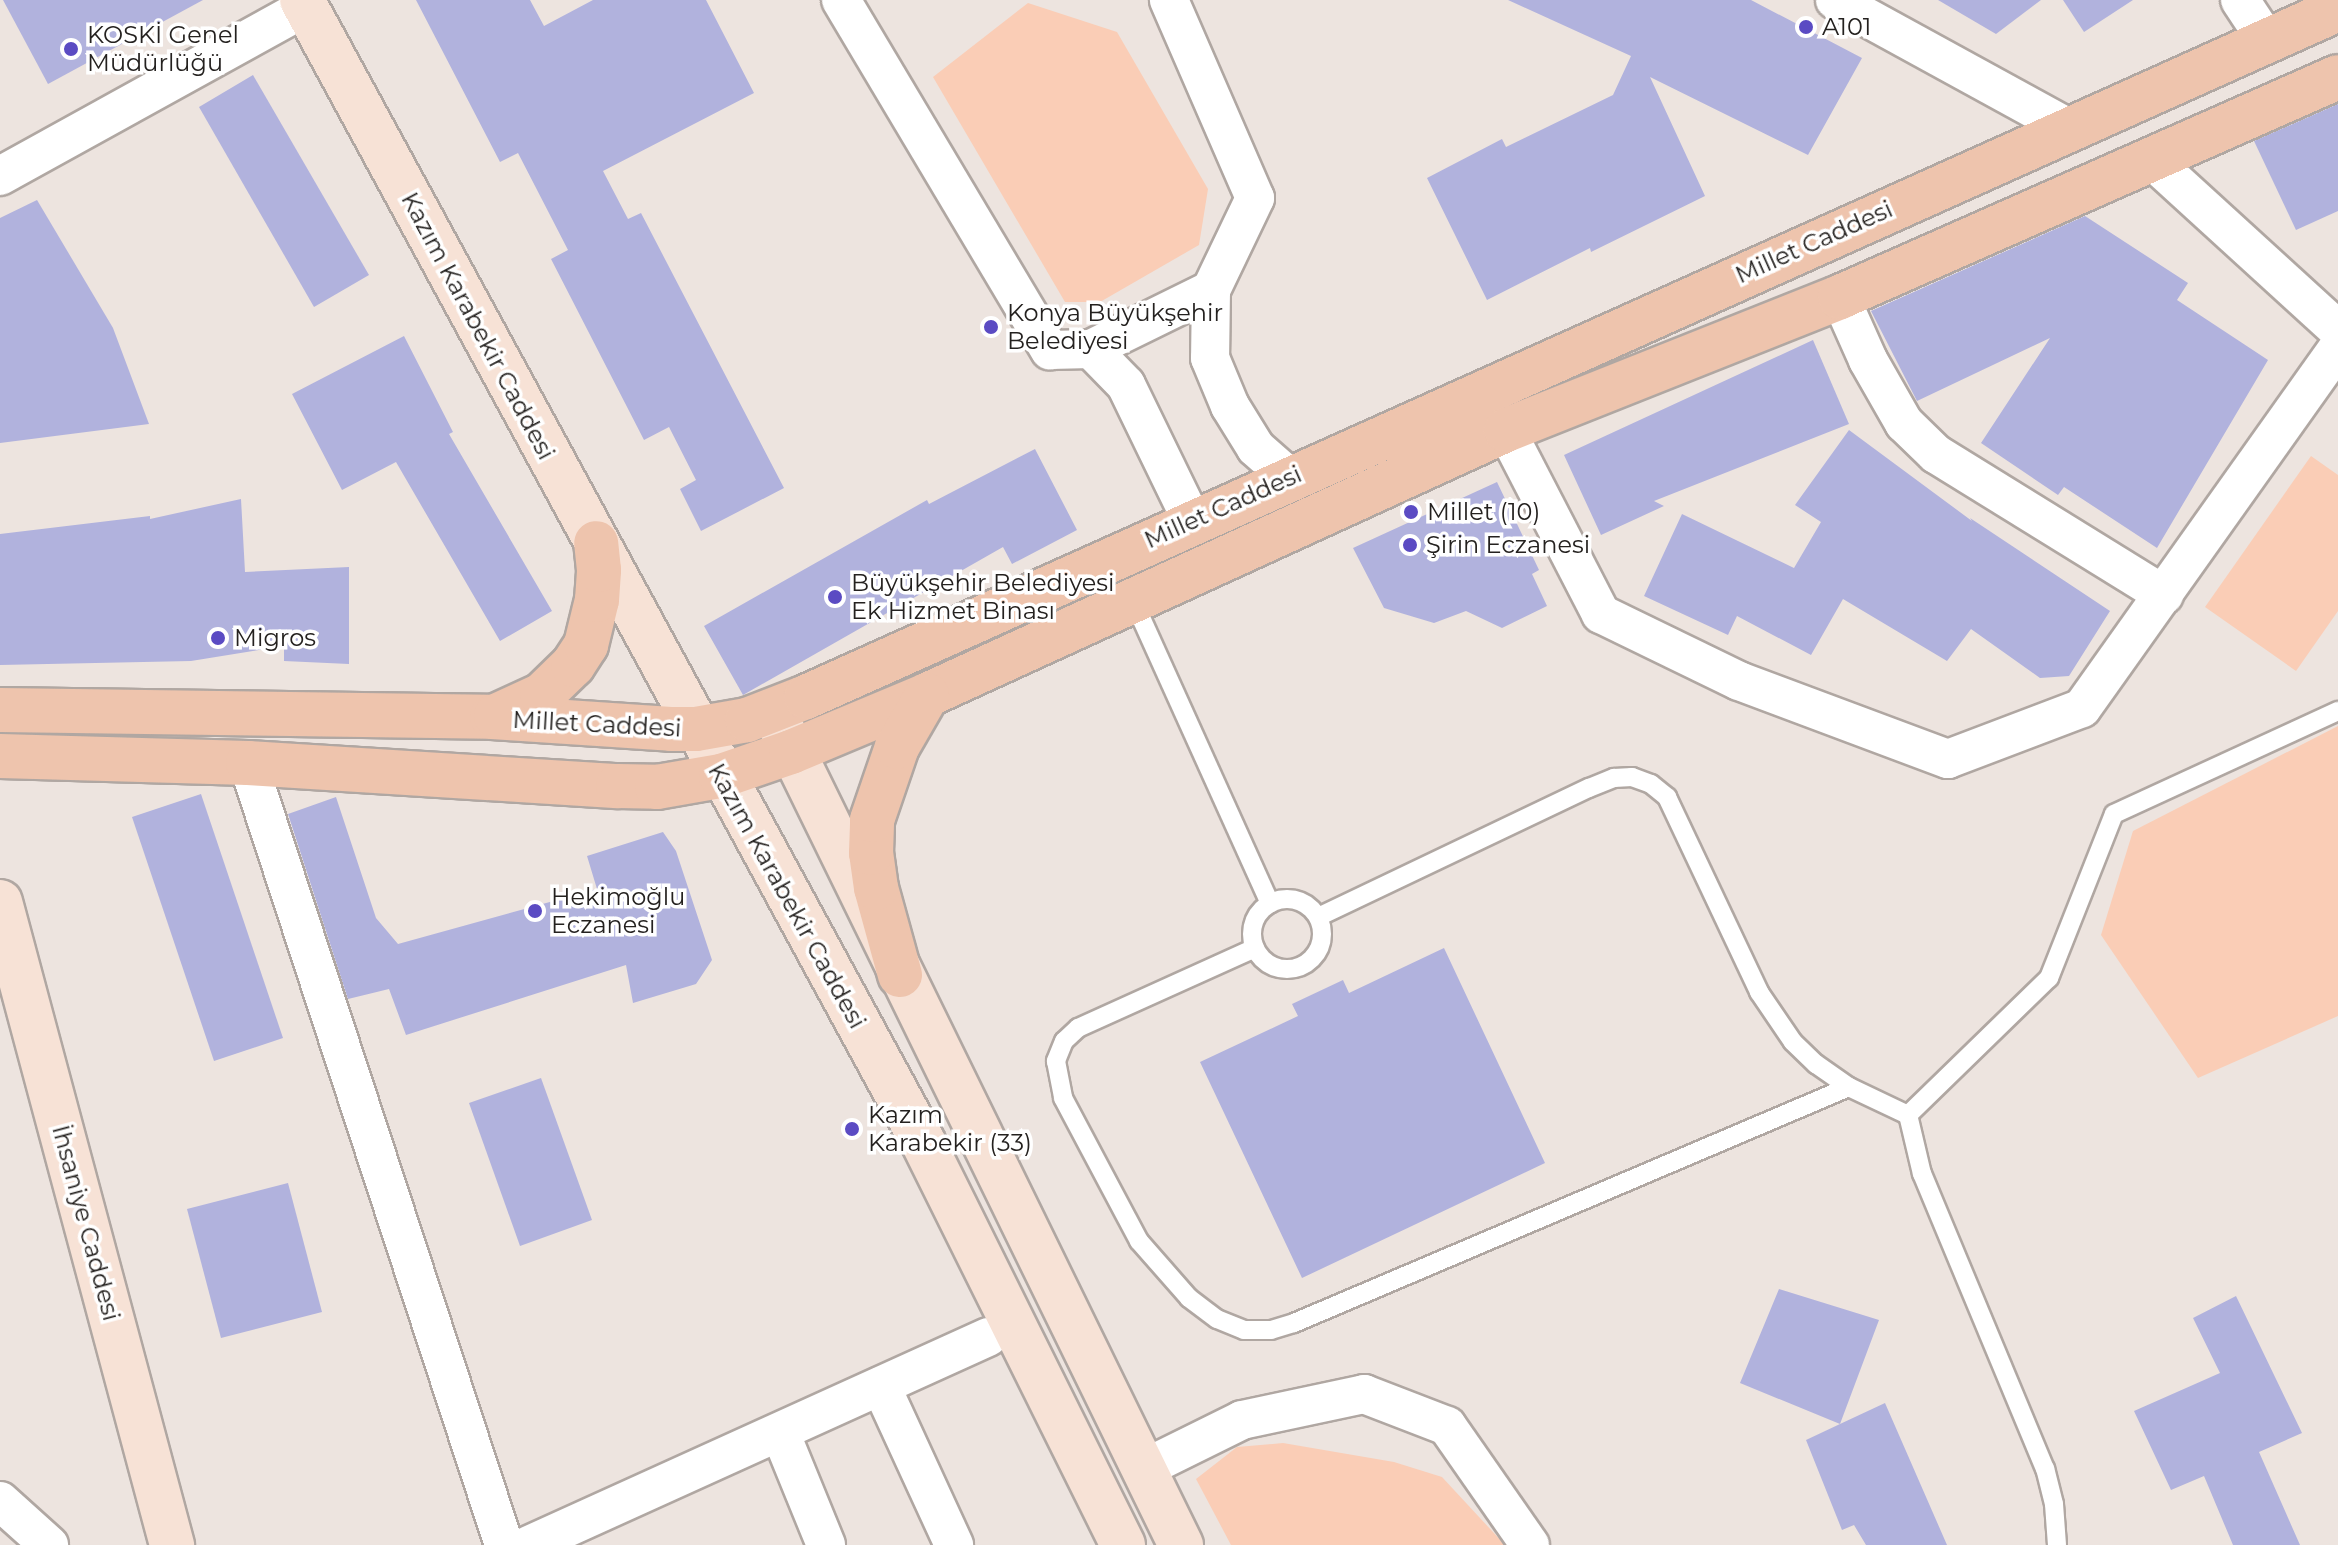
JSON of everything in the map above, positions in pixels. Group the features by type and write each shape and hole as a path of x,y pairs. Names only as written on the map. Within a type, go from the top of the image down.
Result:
{"main road":[{"name":"Kazım Karabekir Caddesi","path":"304,3 721,776 922,1140 1123,1545"},
{"name":"Millet Caddesi","path":"0,710 492,717 696,729 773,712 1289,477 2338,9"},
{"name":"Millet Caddesi","path":"0,756 248,763 618,786 657,787 721,776 791,752 927,695 1506,430 1840,297 2338,77"},
{"path":"492,717 542,695 573,665 586,645 597,600 599,570 596,543"},
{"path":"900,975 876,888 871,853 872,820 897,747 927,695"},
{"path":"773,712 1181,1545"},
{"name":"İhsaniye Caddesi","path":"0,902 172,1545"},
{"path":"922,1140 948,1256 1092,1545"}],"street":[{"path":"841,0 1050,350 1091,349 1211,290"},
{"path":"1169,0 1255,198 1211,290 1210,358 1230,406 1256,448 1289,477"},
{"path":"1835,0 2069,128"},
{"path":"2240,0 2267,41"},
{"path":"0,176 304,3"},
{"path":"2153,161 2338,330"},
{"path":"1840,297 1868,360 1904,423 1936,454 2164,595"},
{"path":"1506,430 1601,614 1739,681 1948,759 2082,708 2338,348"},
{"path":"1091,349 1126,385 1192,521"},
{"path":"248,763 504,1545"},
{"path":"529,1545 577,1535 780,1432 988,1337"},
{"path":"881,1386 954,1545"},
{"path":"1143,1469 1242,1420 1364,1394 1447,1426 1530,1545"},
{"path":"780,1432 826,1545"},
{"path":"0,1501 49,1545"}],"lane":[{"path":"1133,600 1270,903"},
{"path":"1908,1115 2049,978 2114,814 2338,711"},
{"path":"1318,917 1589,788 1614,778 1632,777 1651,784 1667,797 1774,1018 1816,1064 1849,1087 1908,1115"},
{"path":"1292,899 1302,902 1318,917 1321,928 1318,950 1302,965 1280,968 1270,965 1255,948 1252,928 1262,909 1270,903 1292,899"},
{"path":"1255,948 1078,1028 1064,1041 1056,1061 1063,1098 1139,1241 1189,1298 1217,1319 1244,1330 1271,1330 1294,1323 1849,1087"},
{"path":"1908,1115 1922,1174 2045,1469 2054,1504 2057,1545"}],"shaded area":[{"path":"1028,3 1117,32 1208,189 1199,245 1100,302 1065,302 933,77"},
{"path":"2311,456 2338,475 2338,611 2296,671 2205,607"},
{"path":"2338,726 2338,1016 2198,1078 2101,935 2133,831"},
{"path":"1283,1443 1394,1462 1442,1477 1505,1545 1231,1545 1196,1479 1237,1447"}],"building":[{"name":"KOSKİ Genel Müdürlüğü","path":"3,0 203,0 48,84"},
{"path":"416,0 530,0 544,26 593,0 706,0 754,93 603,171 628,219 641,213 784,488 701,531 680,489 696,480 669,427 644,440 551,259 568,250 518,153 500,162"},
{"path":"1508,0 1751,0 1862,58 1808,155 1650,77 1705,196 1591,252 1590,248 1487,300 1427,178 1502,139 1506,147 1613,95 1631,56"},
{"path":"1938,0 2041,0 1996,34"},
{"path":"2063,0 2133,0 2084,32"},
{"path":"253,75 369,275 314,307 199,107"},
{"path":"2338,104 2338,211 2296,230 2254,141"},
{"path":"37,200 113,328 149,424 0,443 0,218"},
{"path":"2085,216 2188,283 2177,300 2268,360 2157,548 2064,487 2058,495 1981,443 2050,338 1917,401 1871,311"},
{"path":"404,336 453,432 449,434 552,611 500,641 396,462 342,490 292,394"},
{"path":"1813,340 1849,424 1654,501 1664,506 1601,535 1564,455"},
{"path":"1849,430 1972,521 1970,518 2110,611 2069,676 2040,678 1971,629 1947,661 1843,599 1811,655 1737,616 1728,635 1644,596 1682,514 1794,568 1821,522 1795,505"},
{"name":"Büyükşehir Belediyesi Ek Hizmet Binası","path":"1035,449 1077,530 1012,564 1003,547 743,695 704,626 927,500 929,504"},
{"path":"1497,482 1539,570 1532,574 1547,606 1502,628 1466,611 1434,623 1384,608 1353,548"},
{"path":"241,499 245,572 349,567 349,664 284,661 284,646 191,661 0,665 0,534 150,516 150,519"},
{"path":"201,794 283,1038 214,1061 132,817"},
{"path":"336,797 376,918 398,944 597,889 587,856 663,832 676,851 712,960 696,984 633,1003 626,965 406,1035 389,989 348,999 288,814"},
{"path":"1444,948 1545,1163 1302,1278 1200,1062 1298,1016 1292,1004 1343,980 1349,993"},
{"path":"541,1078 592,1220 520,1246 469,1103"},
{"path":"288,1183 322,1312 221,1338 187,1209"},
{"path":"1779,1289 1879,1320 1840,1424 1740,1383"},
{"path":"2236,1296 2302,1433 2259,1452 2300,1545 2233,1545 2204,1476 2171,1490 2134,1411 2220,1373 2193,1318"},
{"path":"1885,1403 1947,1545 1866,1545 1854,1525 1842,1530 1806,1440"}],"place":[{"name":"A101","path":"1806,27"},
{"name":"KOSKİ Genel Müdürlüğü","path":"71,49"},
{"name":"Konya Büyükşehir Belediyesi","path":"991,327"},
{"name":"Millet (10)","path":"1411,512"},
{"name":"Şirin Eczanesi","path":"1410,545"},
{"name":"Büyükşehir Belediyesi Ek Hizmet Binası","path":"835,597"},
{"name":"Migros","path":"218,638"},
{"name":"Hekimoğlu Eczanesi","path":"535,911"},
{"name":"Kazım Karabekir (33)","path":"852,1129"}]}
